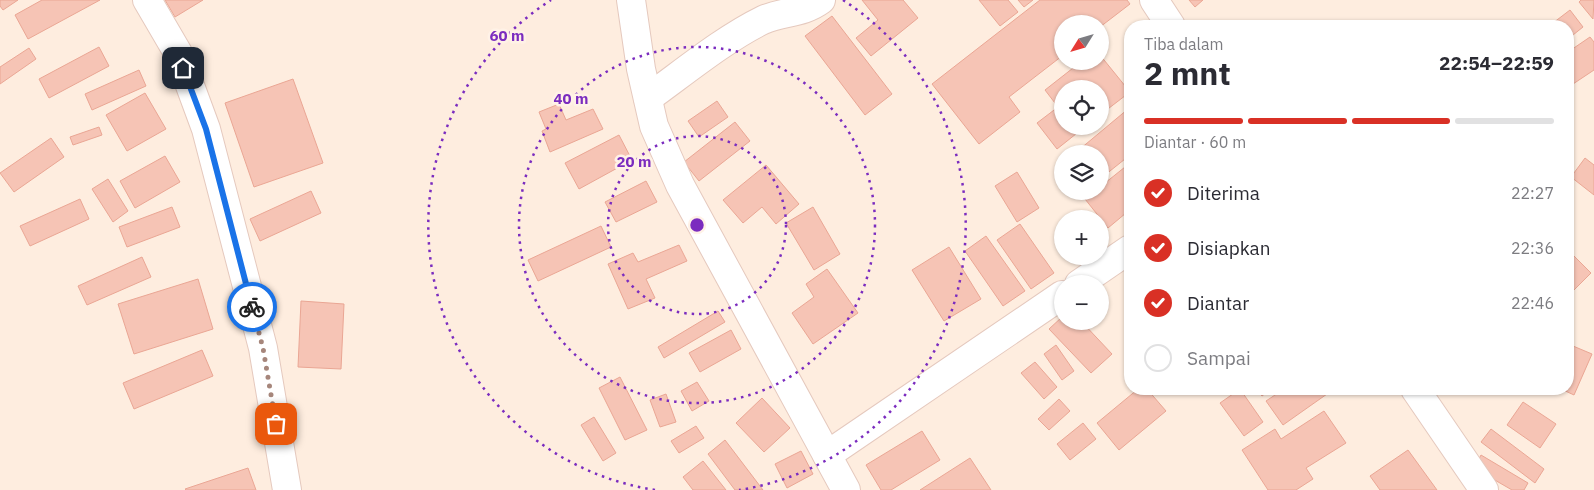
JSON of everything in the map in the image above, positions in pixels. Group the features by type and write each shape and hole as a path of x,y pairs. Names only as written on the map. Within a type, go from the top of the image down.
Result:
{"street":[{"path":"147,0 178,53 206,129 233,239 263,348 287,490"},
{"path":"631,0 641,68 654,126 680,185 846,490"},
{"path":"648,98 738,34 765,19 806,10 821,0"},
{"path":"1154,0 1167,20"},
{"path":"1092,275 1124,253"},
{"path":"827,455 1054,300"},
{"path":"1419,395 1484,490"}],"building":[{"path":"0,0 18,0 3,10 0,6"},
{"path":"42,0 100,0 28,39 15,15"},
{"path":"165,0 203,0 175,17"},
{"path":"862,0 903,0 918,18 871,56 856,38 878,20"},
{"path":"979,0 1008,0 1018,12 1000,26"},
{"path":"1018,0 1033,0 1024,7"},
{"path":"1040,0 1127,0 1130,4 1109,20 1109,15 1054,15 1054,62 1009,97 1020,112 979,144 932,84"},
{"path":"1189,0 1203,0 1195,7"},
{"path":"1581,0 1594,0 1593,19 1579,2"},
{"path":"1570,10 1583,27 1574,34 1574,20 1557,20"},
{"path":"832,16 892,94 865,115 805,36"},
{"path":"1590,37 1594,42 1594,70 1574,83 1574,48"},
{"path":"99,47 109,66 49,98 39,79"},
{"path":"29,48 36,59 0,84 0,67"},
{"path":"1109,66 1124,85 1124,97 1109,108 1109,80 1058,80 1071,70 1109,70"},
{"path":"139,70 146,86 92,110 85,94"},
{"path":"293,79 323,163 254,187 225,103"},
{"path":"1054,83 1054,102 1045,90"},
{"path":"145,93 166,129 127,151 106,115"},
{"path":"717,101 728,117 699,137 688,121"},
{"path":"559,104 566,120 593,109 603,129 550,152 542,131 546,129 539,112"},
{"path":"1054,110 1054,135 1075,135 1062,145 1054,145 1037,123"},
{"path":"1124,112 1124,160 1109,172 1109,145 1085,145 1097,135 1109,135 1109,125"},
{"path":"735,122 750,141 699,181 684,162"},
{"path":"99,127 102,135 73,145 70,137"},
{"path":"619,135 632,160 579,189 565,163"},
{"path":"51,138 64,157 14,192 0,173"},
{"path":"165,156 180,182 135,208 120,181"},
{"path":"1585,158 1594,165 1594,195 1574,179 1574,173"},
{"path":"766,165 799,204 776,224 762,207 743,223 723,200"},
{"path":"1124,168 1124,215 1109,227 1109,210 1094,210 1086,200 1109,200 1109,180"},
{"path":"1017,172 1039,208 1017,222 995,186"},
{"path":"108,179 128,211 113,222 92,189"},
{"path":"646,181 657,202 616,222 605,202"},
{"path":"311,191 321,213 260,241 250,219"},
{"path":"80,199 89,219 30,246 20,226"},
{"path":"172,207 180,227 127,247 119,227"},
{"path":"813,207 840,254 814,270 786,223"},
{"path":"1020,224 1054,273 1031,289 997,240"},
{"path":"601,226 611,247 538,281 528,260"},
{"path":"986,236 1025,291 1003,306 965,251"},
{"path":"679,245 687,261 646,279 655,298 628,309 608,264 633,253 638,262"},
{"path":"949,247 981,299 944,321 912,270"},
{"path":"1574,256 1591,273 1574,290"},
{"path":"142,257 151,277 87,305 78,286"},
{"path":"827,269 858,313 813,344 792,313 814,297 806,284"},
{"path":"198,279 213,329 134,354 118,304"},
{"path":"301,301 344,304 341,369 298,367"},
{"path":"718,311 725,322 664,358 658,347"},
{"path":"1054,324 1054,330 1089,330 1112,354 1091,373 1049,329"},
{"path":"731,330 741,349 700,372 689,353"},
{"path":"1056,345 1074,371 1062,380 1044,354"},
{"path":"1574,346 1592,354 1574,395"},
{"path":"202,350 213,376 134,409 123,383"},
{"path":"1035,362 1057,387 1044,399 1021,373"},
{"path":"620,377 647,430 625,440 599,388"},
{"path":"697,382 709,401 692,411 681,391"},
{"path":"666,394 676,422 660,427 650,400"},
{"path":"1131,395 1152,395 1166,411 1119,450 1097,423"},
{"path":"1231,395 1244,395 1263,422 1244,436 1220,403"},
{"path":"1275,395 1326,395 1283,425 1266,401"},
{"path":"762,398 790,428 764,452 736,423"},
{"path":"1059,399 1070,411 1049,430 1038,419"},
{"path":"1523,402 1556,424 1540,448 1507,425"},
{"path":"1324,411 1346,443 1306,468 1313,479 1296,490 1268,490 1242,450 1275,429 1281,439"},
{"path":"594,417 616,453 603,461 581,425"},
{"path":"1083,423 1096,439 1070,460 1057,444"},
{"path":"696,426 704,438 679,453 671,441"},
{"path":"1491,429 1544,469 1535,483 1481,442"},
{"path":"922,431 940,460 891,490 881,490 866,465"},
{"path":"725,440 763,490 735,490 708,454"},
{"path":"1408,450 1437,490 1380,490 1370,476"},
{"path":"801,451 813,474 787,488 775,464"},
{"path":"1481,455 1528,483 1524,490 1512,490 1474,468"},
{"path":"970,458 991,490 920,490"},
{"path":"703,461 726,490 693,490 683,477"},
{"path":"248,468 256,490 185,489"}],"way so far":[{"path":"252,307 263,348 276,424"}],"route":[{"path":"183,68 206,129 252,307"}]}
